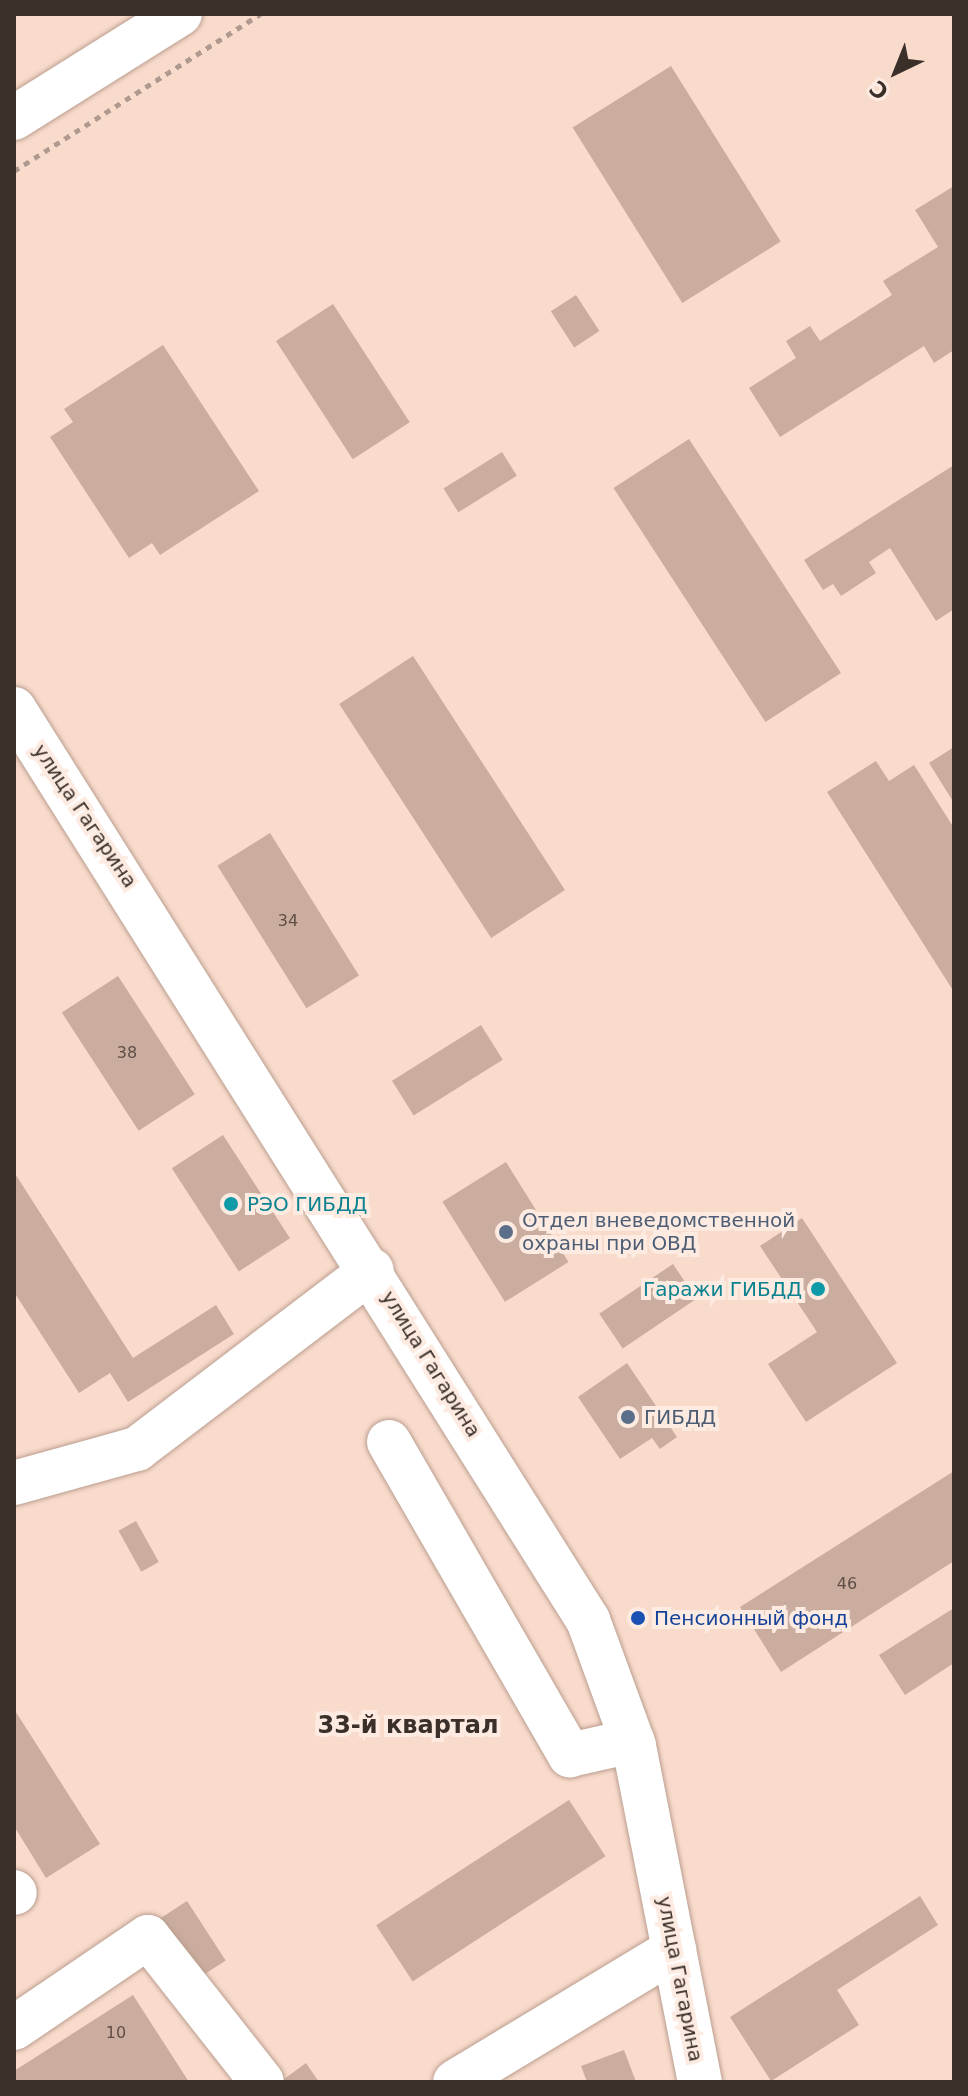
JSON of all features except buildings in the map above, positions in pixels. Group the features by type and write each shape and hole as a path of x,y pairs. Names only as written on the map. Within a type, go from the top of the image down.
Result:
{"street":[{"path":"14,118 180,14"},
{"name":"улица Гагарина","path":"14,709 372,1270 588,1620 632,1741 700,2082"},
{"path":"14,1483 137,1449 372,1270"},
{"path":"389,1442 570,1755 632,1741"},
{"path":"14,2028 148,1937 262,2082"},
{"path":"455,2082 674,1950"}],"path":[{"path":"14,171 260,14"}],"place":[{"name":"РЭО ГИБДД","path":"231,1204"},
{"name":"Отдел вневедомственной охраны при ОВД","path":"506,1232"},
{"name":"Гаражи ГИБДД","path":"818,1289"},
{"name":"ГИБДД","path":"628,1417"},
{"name":"Пенсионный фонд","path":"638,1618"}],"district":[{"name":"33-й квартал","path":"408,1726"}]}
